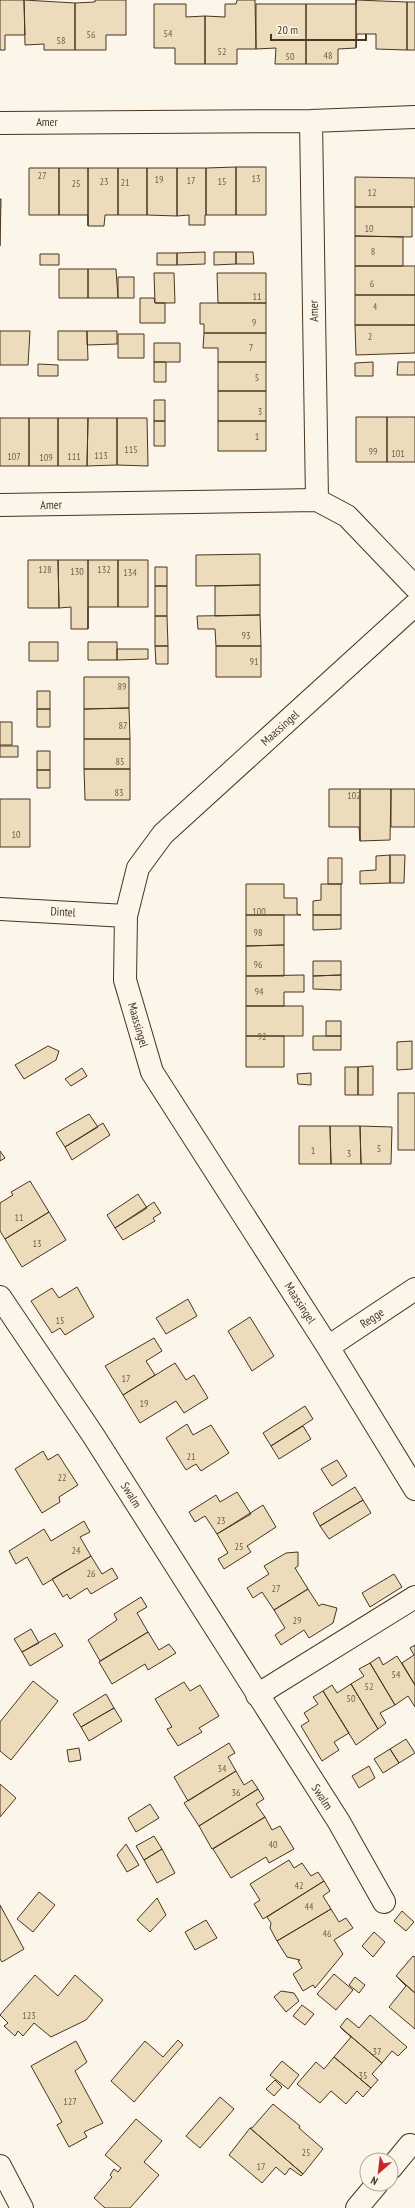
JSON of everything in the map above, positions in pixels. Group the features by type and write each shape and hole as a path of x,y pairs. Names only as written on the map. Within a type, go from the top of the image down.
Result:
{"street":[{"name":"Amer","path":"0,123 311,121 415,118"},
{"name":"Amer","path":"311,121 317,500"},
{"name":"Amer","path":"0,505 317,500 347,516 415,587"},
{"name":"Maassingel","path":"415,605 163,834 138,868 126,916 126,980 152,1072 328,1347 415,1489"},
{"name":"Dintel","path":"0,909 126,916"},
{"name":"Regge","path":"328,1347 415,1289"},
{"name":"Swalm","path":"0,1297 93,1435 338,1822 384,1902"},
{"path":"257,1695 415,1597"},
{"path":"399,2158 410,2145"},
{"path":"0,2166 22,2208"},
{"path":"357,2208 370,2192"}],"building":[{"path":"0,0 24,0 25,35 5,35 5,50 0,50"},
{"path":"24,0 75,3 75,50 44,50 44,44 25,45"},
{"path":"95,0 126,0 126,35 106,35 106,50 75,50 75,3 95,2"},
{"path":"237,0 255,0 256,49 237,49 237,64 205,64 205,16 225,17 225,4 236,4"},
{"path":"356,0 407,2 407,50 376,49 376,34 357,34 356,48"},
{"path":"407,2 415,2 415,50 407,50"},
{"path":"154,4 186,4 186,17 205,16 205,64 175,64 175,48 154,48"},
{"path":"256,4 306,4 306,64 275,64 276,48 256,49"},
{"path":"306,4 356,4 356,48 338,49 338,64 306,64"},
{"path":"236,167 266,167 266,215 236,215"},
{"path":"236,167 236,215 206,215 206,168"},
{"path":"29,168 59,168 59,215 29,215"},
{"path":"59,168 88,168 88,215 59,215"},
{"path":"88,168 118,168 118,215 105,215 104,226 88,226"},
{"path":"118,168 147,168 147,215 118,215"},
{"path":"147,168 177,168 177,216 147,215"},
{"path":"177,168 206,168 205,225 189,225 189,215 177,216"},
{"path":"355,177 415,178 415,207 355,207"},
{"path":"0,199 1,199 0,246"},
{"path":"355,207 412,207 412,237 355,236"},
{"path":"355,236 403,237 403,266 355,266"},
{"path":"205,252 205,264 177,265 177,253"},
{"path":"214,252 236,252 236,264 214,265"},
{"path":"236,252 253,252 254,264 236,264"},
{"path":"157,253 177,253 177,265 157,265"},
{"path":"40,254 59,254 59,265 40,265"},
{"path":"355,266 415,266 415,295 355,295"},
{"path":"59,269 88,269 88,298 59,298"},
{"path":"88,269 116,269 118,298 88,298"},
{"path":"154,273 174,273 175,303 155,303"},
{"path":"217,273 266,273 266,303 218,303"},
{"path":"118,277 134,277 134,298 118,298"},
{"path":"355,295 415,295 415,325 355,325"},
{"path":"140,298 154,298 155,303 165,303 165,323 140,323"},
{"path":"200,303 266,303 266,333 204,333 204,324 200,324"},
{"path":"355,325 415,325 415,353 356,355"},
{"path":"0,331 30,331 28,365 0,365"},
{"path":"58,331 87,331 88,360 58,360"},
{"path":"87,331 117,331 117,344 87,345"},
{"path":"204,333 266,333 266,362 218,362 218,348 203,348"},
{"path":"118,334 144,334 144,358 118,358"},
{"path":"154,343 180,343 180,362 154,362"},
{"path":"154,362 166,362 166,382 154,382"},
{"path":"218,362 266,362 266,391 218,391"},
{"path":"373,362 373,376 355,376 355,363"},
{"path":"398,362 415,362 415,375 397,375"},
{"path":"38,364 58,365 58,376 38,376"},
{"path":"218,391 266,391 266,421 218,421"},
{"path":"154,400 165,400 165,421 154,421"},
{"path":"356,417 387,417 387,462 356,462"},
{"path":"387,417 415,417 415,462 387,462"},
{"path":"0,418 29,418 29,466 0,466"},
{"path":"29,418 58,418 58,466 29,466"},
{"path":"58,418 88,418 87,466 58,466"},
{"path":"88,418 117,418 117,465 87,466"},
{"path":"117,418 147,418 148,466 117,465"},
{"path":"154,421 165,421 165,446 154,446"},
{"path":"218,421 266,421 266,451 218,451"},
{"path":"260,554 260,585 196,586 196,555"},
{"path":"28,560 58,560 59,608 28,608"},
{"path":"58,560 88,560 88,629 71,629 71,607 59,608"},
{"path":"88,560 118,560 118,607 88,607"},
{"path":"118,560 148,560 148,607 118,607"},
{"path":"155,567 167,567 167,586 155,586"},
{"path":"260,585 260,615 215,616 215,586"},
{"path":"155,586 167,586 167,616 155,616"},
{"path":"260,615 261,646 216,646 215,629 198,629 197,616"},
{"path":"155,616 167,616 168,646 155,646"},
{"path":"29,642 58,642 58,661 29,661"},
{"path":"88,642 117,642 117,660 88,660"},
{"path":"155,646 168,646 168,664 156,664"},
{"path":"216,646 261,646 261,677 216,677"},
{"path":"117,649 148,649 148,659 117,660"},
{"path":"84,677 129,677 129,708 84,709"},
{"path":"37,691 50,691 50,709 37,709"},
{"path":"129,708 130,739 84,739 84,709"},
{"path":"37,709 50,709 50,727 37,727"},
{"path":"0,722 12,722 12,745 0,745"},
{"path":"84,739 130,739 130,769 84,769"},
{"path":"0,746 18,746 18,757 0,757"},
{"path":"37,751 50,751 50,770 37,770"},
{"path":"84,769 130,769 130,800 85,800"},
{"path":"37,770 50,770 50,788 37,788"},
{"path":"329,789 360,789 360,841 359,827 329,827"},
{"path":"360,789 391,789 390,840 360,841"},
{"path":"391,789 415,789 415,827 391,827"},
{"path":"0,799 30,799 30,847 0,847"},
{"path":"390,855 405,855 404,883 390,883"},
{"path":"390,855 390,883 360,884 360,871 376,870 376,856"},
{"path":"328,858 342,858 342,884 328,884"},
{"path":"246,884 284,884 284,898 297,898 297,914 301,915 246,915"},
{"path":"321,884 341,884 341,915 313,915 313,901 321,900"},
{"path":"246,915 284,915 284,945 246,946"},
{"path":"313,915 341,915 341,929 313,930"},
{"path":"284,945 284,976 246,976 246,946"},
{"path":"313,961 341,961 341,975 313,976"},
{"path":"304,975 304,992 284,992 284,1006 246,1006 246,976"},
{"path":"341,975 341,990 313,989 313,976"},
{"path":"246,1006 303,1006 303,1036 246,1036"},
{"path":"326,1021 341,1021 341,1036 326,1036"},
{"path":"246,1036 284,1036 284,1067 246,1067"},
{"path":"313,1036 341,1036 341,1050 313,1050"},
{"path":"412,1041 412,1069 397,1070 397,1042"},
{"path":"48,1046 59,1051 56,1060 24,1079 15,1065"},
{"path":"373,1066 373,1095 358,1095 358,1067"},
{"path":"345,1067 358,1067 358,1095 345,1095"},
{"path":"82,1068 87,1076 71,1086 65,1079"},
{"path":"311,1073 311,1085 298,1084 297,1074"},
{"path":"398,1093 415,1093 415,1150 398,1150"},
{"path":"89,1114 98,1127 65,1147 56,1133"},
{"path":"103,1123 110,1135 72,1160 65,1147"},
{"path":"299,1126 330,1126 331,1164 299,1164"},
{"path":"330,1126 360,1126 361,1164 331,1164"},
{"path":"360,1126 392,1127 391,1164 361,1164"},
{"path":"0,1151 5,1158 0,1161"},
{"path":"30,1181 49,1212 5,1239 0,1231 0,1203 13,1195 11,1192"},
{"path":"138,1194 147,1208 115,1228 107,1215"},
{"path":"154,1202 161,1213 153,1218 155,1221 123,1240 115,1228"},
{"path":"49,1212 66,1240 22,1267 5,1239"},
{"path":"77,1287 94,1317 65,1335 60,1328 52,1333 31,1301 52,1288 59,1298"},
{"path":"188,1299 197,1316 166,1334 156,1318"},
{"path":"250,1317 274,1356 252,1371 228,1331"},
{"path":"154,1338 162,1351 146,1361 155,1375 123,1395 105,1366"},
{"path":"175,1363 186,1380 194,1375 208,1398 184,1413 176,1401 140,1423 123,1395"},
{"path":"305,1406 313,1419 271,1446 263,1433"},
{"path":"187,1424 193,1435 211,1425 229,1453 201,1471 196,1464 186,1470 166,1438"},
{"path":"303,1426 311,1439 279,1459 271,1446"},
{"path":"43,1451 48,1460 58,1454 78,1485 59,1497 60,1502 42,1513 15,1469"},
{"path":"337,1460 347,1476 332,1486 321,1469"},
{"path":"355,1487 363,1500 320,1526 313,1513"},
{"path":"237,1492 251,1514 217,1534 205,1516 195,1522 189,1512 216,1495 220,1502"},
{"path":"363,1500 371,1513 329,1539 320,1526"},
{"path":"263,1505 276,1527 247,1546 251,1552 224,1569 218,1559 228,1553 217,1534"},
{"path":"84,1521 90,1532 80,1537 91,1556 43,1585 27,1557 16,1564 9,1551 44,1529 51,1541"},
{"path":"298,1552 298,1566 295,1568 308,1589 274,1610 262,1592 253,1598 247,1588 269,1574 264,1566 286,1553"},
{"path":"91,1556 102,1574 112,1568 118,1578 91,1594 87,1588 70,1599 67,1594 63,1597 52,1579"},
{"path":"394,1574 402,1587 370,1607 362,1593"},
{"path":"308,1589 319,1606 322,1604 337,1608 333,1623 309,1638 304,1630 281,1645 275,1635 285,1628 274,1610"},
{"path":"141,1597 147,1607 137,1613 148,1632 100,1661 88,1640 117,1620 114,1614"},
{"path":"31,1629 39,1643 22,1652 14,1639"},
{"path":"148,1632 159,1650 169,1644 176,1653 148,1670 145,1664 112,1684 99,1662"},
{"path":"55,1633 63,1646 30,1666 22,1652"},
{"path":"415,1645 415,1685 402,1663 414,1655 410,1648"},
{"path":"397,1656 415,1685 415,1707 408,1696 395,1705 370,1663 379,1657 383,1665"},
{"path":"370,1663 395,1705 380,1713 386,1723 378,1729 351,1684 364,1676 359,1669"},
{"path":"33,1681 58,1701 11,1760 0,1751 0,1722"},
{"path":"184,1682 190,1691 200,1685 219,1716 199,1728 202,1732 178,1746 167,1729 172,1727 155,1699"},
{"path":"351,1684 378,1729 356,1745 323,1691 332,1685 337,1693"},
{"path":"323,1691 349,1733 334,1742 339,1750 322,1761 301,1726 309,1721 304,1713 318,1704 313,1697"},
{"path":"106,1694 114,1708 81,1727 73,1714"},
{"path":"114,1708 122,1721 89,1741 81,1727"},
{"path":"406,1739 415,1753 399,1763 390,1749"},
{"path":"229,1743 235,1753 228,1757 236,1771 188,1801 174,1777"},
{"path":"79,1748 81,1760 69,1762 67,1750"},
{"path":"390,1749 399,1763 383,1773 374,1759"},
{"path":"369,1766 375,1778 359,1788 352,1776"},
{"path":"236,1771 244,1785 252,1780 258,1789 199,1826 184,1803"},
{"path":"0,1784 16,1798 0,1817"},
{"path":"258,1789 264,1799 256,1804 265,1817 212,1849 199,1826"},
{"path":"150,1804 159,1818 136,1832 128,1818"},
{"path":"265,1817 272,1830 280,1826 294,1849 269,1863 266,1857 231,1878 213,1849"},
{"path":"154,1836 162,1849 144,1860 136,1846"},
{"path":"126,1844 139,1865 127,1872 117,1855"},
{"path":"162,1849 175,1873 157,1883 144,1860"},
{"path":"289,1860 294,1868 302,1863 311,1876 318,1872 324,1881 263,1919 254,1904 260,1900 250,1884"},
{"path":"324,1881 330,1891 323,1896 331,1909 277,1941 270,1928 271,1923 267,1917"},
{"path":"39,1892 55,1905 33,1932 17,1919"},
{"path":"157,1898 166,1915 150,1932 137,1920"},
{"path":"0,1905 24,1949 2,1962 0,1959"},
{"path":"331,1909 339,1922 346,1918 353,1928 334,1940 343,1954 315,1988 313,1985 303,1991 293,1974 302,1968 298,1961 300,1960 287,1957 277,1941"},
{"path":"402,1911 414,1922 406,1931 394,1921"},
{"path":"206,1920 217,1938 195,1950 185,1932"},
{"path":"374,1932 385,1942 373,1957 362,1946"},
{"path":"413,1956 415,1957 415,1993 396,1976"},
{"path":"334,1974 353,1990 336,2010 317,1994"},
{"path":"35,1975 58,1996 75,1975 103,2000 86,2020 51,2037 34,2023 23,2036 18,2031 15,2036 4,2026 8,2023 0,2015"},
{"path":"396,1976 415,1993 415,2029 389,2007 406,1986"},
{"path":"355,1977 365,1985 359,1993 349,1985"},
{"path":"281,1991 294,1993 299,2001 286,2012 274,1997"},
{"path":"302,2005 314,2014 305,2025 293,2016"},
{"path":"370,2015 407,2047 398,2056 392,2051 382,2063 340,2027 347,2018 359,2028"},
{"path":"340,2027 382,2063 372,2074 378,2080 371,2088 334,2057 351,2037"},
{"path":"178,2040 183,2045 134,2102 111,2081 145,2041 163,2057"},
{"path":"76,2041 87,2062 75,2071 103,2123 84,2132 87,2137 69,2147 57,2125 62,2122 31,2066"},
{"path":"334,2057 371,2088 363,2097 357,2091 346,2104 331,2091 320,2103 297,2084 316,2062 324,2069"},
{"path":"282,2061 299,2075 288,2089 270,2075"},
{"path":"275,2080 282,2087 274,2096 266,2089"},
{"path":"220,2097 234,2109 200,2148 186,2136"},
{"path":"273,2104 300,2126 299,2128 323,2149 303,2174 250,2128 252,2128"},
{"path":"136,2119 162,2141 144,2162 159,2175 130,2208 105,2208 94,2198 112,2177 110,2175 114,2169 118,2172 121,2168 105,2155"},
{"path":"250,2128 303,2174 301,2176 290,2168 285,2175 276,2167 262,2183 229,2155"}]}
